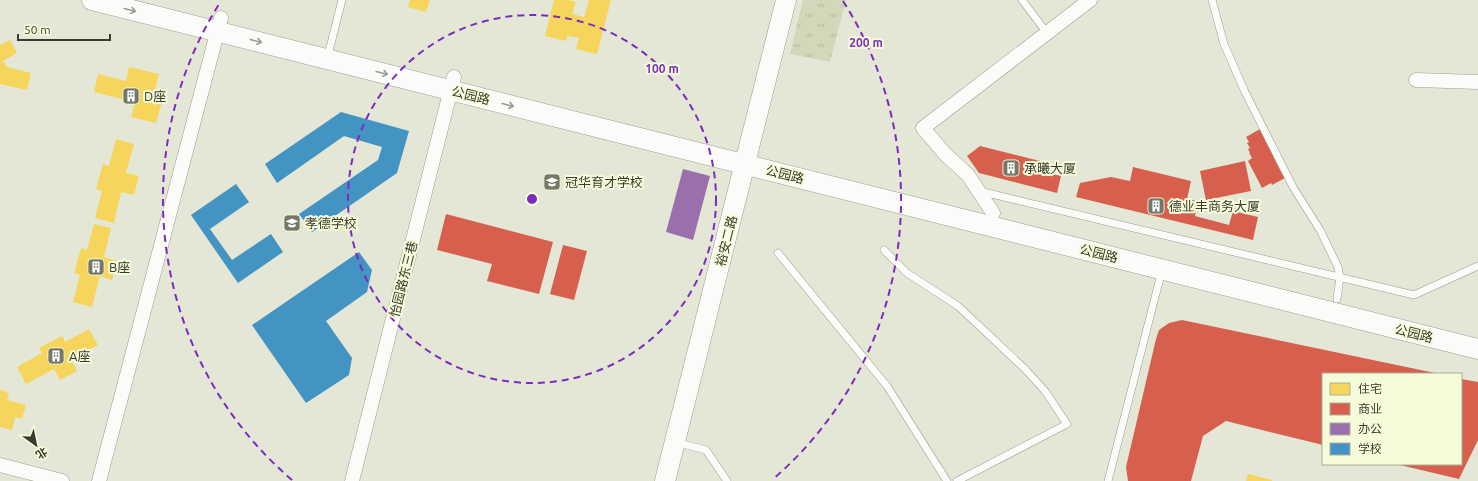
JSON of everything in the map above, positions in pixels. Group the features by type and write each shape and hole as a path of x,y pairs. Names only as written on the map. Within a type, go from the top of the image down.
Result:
{"main road":[{"name":"公园路","path":"92,0 219,25 329,52 752,159 1162,269 1478,349"},
{"name":"公园路","path":"148,0 219,25"},
{"name":"裕安二路","path":"752,159 786,0"},
{"name":"裕安二路","path":"665,481 680,444 752,159 798,0"},
{"name":"公园路","path":"752,159 993,213 1478,334"},
{"name":"裕安二路","path":"677,481 680,444"}],"street":[{"path":"993,213 968,175 945,154 923,128 1090,0"},
{"path":"99,481 219,25"},
{"path":"1416,80 1478,82"},
{"name":"怡园路东三巷","path":"352,481 452,83"},
{"path":"0,466 62,481"}],"lane":[{"path":"329,52 342,0"},
{"path":"1022,0 1047,33"},
{"path":"1212,0 1224,44 1245,92 1293,187 1320,230 1338,267 1340,277 1337,299"},
{"path":"979,191 1414,295 1478,266"},
{"path":"884,250 908,272 958,306 1025,369 1045,391 1067,424 957,481"},
{"path":"778,253 887,386 947,481"},
{"path":"1108,481 1162,269"},
{"path":"680,444 706,450 727,481"}],"green space":[{"path":"803,0 846,0 830,62 790,54"}],"building: 住宅":[{"path":"410,0 430,0 426,12 408,7"},
{"path":"554,0 568,0 576,2 572,14 584,17 589,0 611,0 597,54 576,49 579,38 567,36 566,41 545,36"},
{"path":"10,40 17,53 3,61 7,67 31,73 27,90 0,84 0,45"},
{"name":"D座","path":"129,67 159,74 153,99 162,101 156,123 131,117 135,102 94,92 98,74 126,81"},
{"path":"116,139 134,144 126,173 139,176 134,195 121,192 114,223 95,218 102,191 96,189 103,164 109,166"},
{"name":"B座","path":"94,224 111,228 104,257 117,261 112,280 100,276 92,307 73,302 80,275 74,273 81,248 87,250"},
{"name":"A座","path":"89,329 98,345 71,359 77,371 60,380 54,369 26,384 17,367 42,353 39,348 62,336 65,342"},
{"path":"1257,358 1264,394 1244,398 1235,402 1217,415 1195,385 1218,367 1228,363"},
{"path":"1322,374 1322,419 1312,416"},
{"path":"0,390 9,393 7,400 26,405 22,419 15,417 12,430 0,427"},
{"path":"1156,410 1196,422 1180,481 1174,481 1139,471"},
{"path":"1248,474 1272,480 1272,481 1246,481"}],"building: 商业":[{"path":"1260,129 1278,161 1276,162 1285,178 1272,185 1271,183 1262,188 1248,161 1252,158 1248,149 1250,148 1247,143 1249,142 1246,137"},
{"name":"承曦大厦","path":"980,146 1048,163 1046,173 1061,176 1057,193 979,173 967,156"},
{"path":"1245,161 1251,191 1206,200 1200,171"},
{"name":"德业丰商务大厦","path":"1133,167 1191,181 1187,199 1198,201 1195,216 1229,225 1233,211 1258,217 1253,240 1076,197 1080,183 1111,177 1130,181"},
{"path":"446,214 553,242 539,294 487,281 492,264 437,250"},
{"path":"563,245 587,251 574,300 550,294"},
{"path":"1182,320 1435,373 1322,373 1322,445 1226,421 1203,436 1191,481 1128,481 1126,467 1156,339 1159,330 1169,323"},
{"path":"1462,379 1478,382 1478,440 1459,479 1400,465 1462,465"}],"building: 办公":[{"path":"683,169 710,176 693,240 666,232"}],"building: 学校":[{"path":"341,112 409,131 397,173 312,232 299,214 378,160 382,147 344,136 277,183 265,164"},
{"path":"236,184 249,202 210,229 232,260 271,234 283,252 238,283 191,215"},
{"path":"359,252 372,270 367,292 326,321 352,358 349,375 306,403 252,325"}],"place":[{"name":"D座","path":"131,96"},
{"name":"承曦大厦","path":"1011,168"},
{"name":"冠华育才学校","path":"552,182"},
{"name":"德业丰商务大厦","path":"1156,206"},
{"name":"孝德学校","path":"292,223"},
{"name":"B座","path":"96,267"},
{"name":"A座","path":"56,356"}]}
